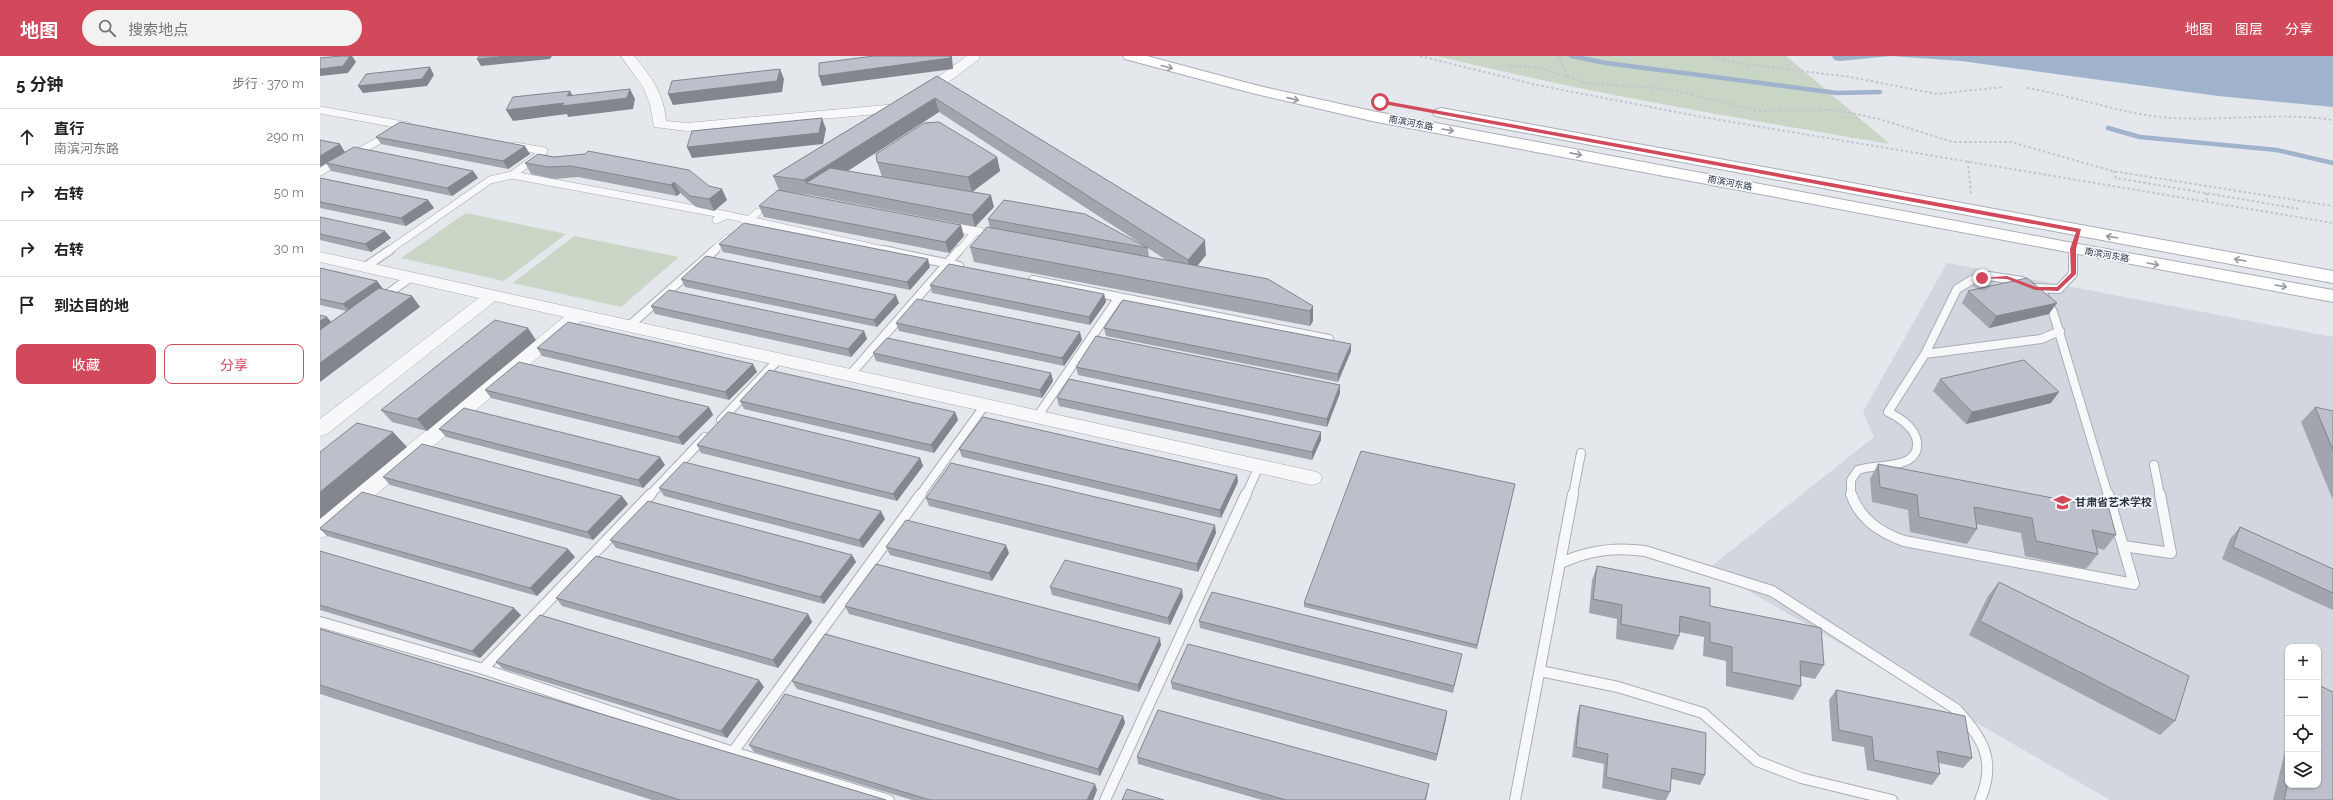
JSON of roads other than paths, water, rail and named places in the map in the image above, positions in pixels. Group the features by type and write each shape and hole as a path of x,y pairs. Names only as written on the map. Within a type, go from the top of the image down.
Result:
{"main road":[{"name":"南滨河东路","path":"1130,56 1256,90 1364,114 2073,249 2333,296"},
{"name":"南滨河东路","path":"1184,56 1268,78 1387,103 2333,277"},
{"path":"2073,249 2079,230"}],"street":[{"path":"627,56 646,78 659,106 659,124 687,127 899,108 912,103 973,59 973,56"},
{"path":"923,220 976,231"},
{"path":"320,257 1312,478"},
{"path":"320,429 493,296"},
{"path":"320,530 578,314"}],"lane":[{"path":"320,110 420,128"},
{"path":"320,172 404,126"},
{"path":"364,267 490,180 512,174 544,151 505,144"},
{"path":"512,174 524,184"},
{"path":"512,174 727,214 747,221 969,268"},
{"path":"629,326 758,212"},
{"path":"716,220 727,214"},
{"path":"850,375 946,263 976,231"},
{"path":"2035,288 2058,289 2073,274 2073,249"},
{"path":"1998,276 2017,280 2035,288 2047,300 2060,330 2134,584 1904,540 1884,533 1866,520 1854,503 1849,487 1850,481 1853,475 1864,467 1900,464 1914,455 1917,449 1914,434 1904,422 1888,412 1925,354 1957,289 1964,284 1982,278 1998,276"},
{"path":"372,305 411,277"},
{"path":"1022,278 1329,339"},
{"path":"1037,417 1120,297"},
{"path":"1925,354 2041,339 2060,330"},
{"path":"483,669 779,359"},
{"path":"733,752 985,405"},
{"path":"1515,800 1581,453"},
{"path":"2123,546 2171,553 2154,465"},
{"path":"1105,800 1259,466"},
{"path":"1561,563 1585,552 1612,548 1629,548 1645,551 1772,591 1942,698 1956,709 1977,734 1989,763 1989,777 1986,789 1980,800"},
{"path":"320,622 483,669 733,752 889,800"},
{"path":"1540,671 1618,687 1703,713 1757,761 1801,778 1892,800"}],"water":[{"path":"1832,56 1891,56 1840,61 1834,60"},
{"path":"1891,56 2333,56 2333,107 2218,96 1961,61"}],"waterway":[{"path":"1571,56 1606,63 1837,93 1880,92"},
{"path":"2108,128 2140,137 2277,150 2333,163"}],"place":[{"name":"甘肃省艺术学校","path":"2062,502"}]}
